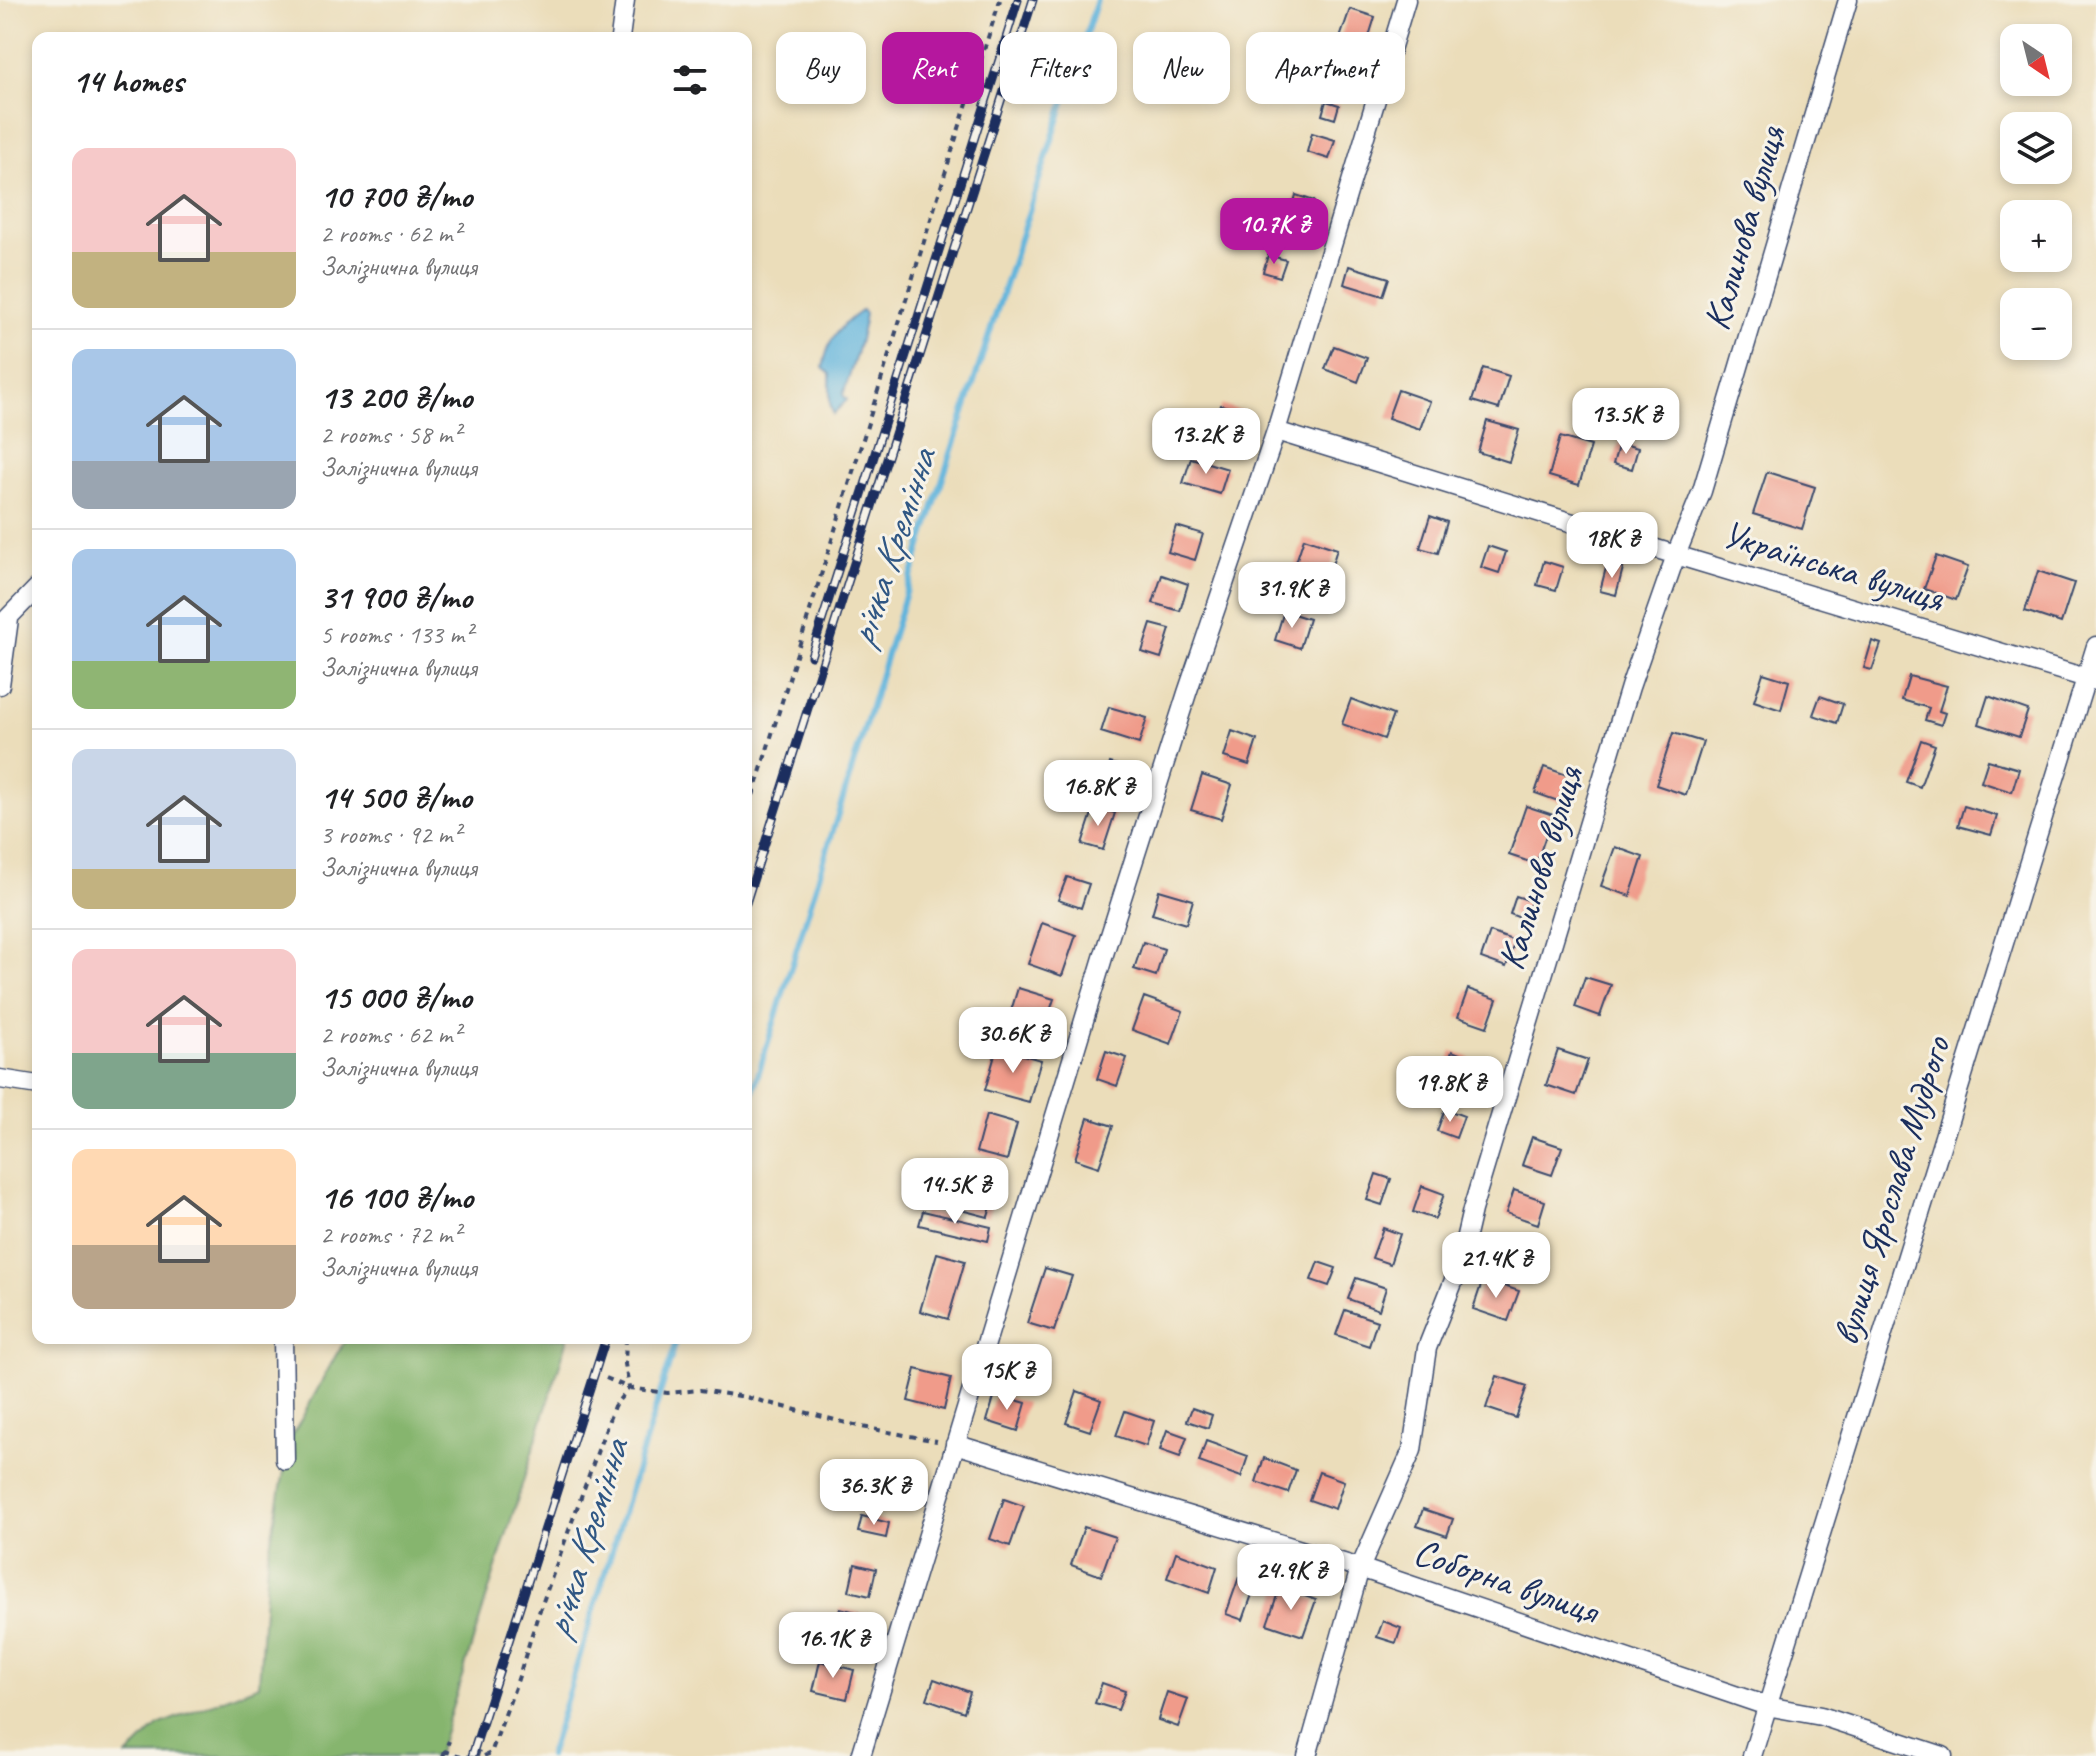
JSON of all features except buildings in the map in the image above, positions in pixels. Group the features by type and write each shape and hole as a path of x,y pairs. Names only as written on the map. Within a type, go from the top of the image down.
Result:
{"street":[{"path":"621,32 625,0"},
{"path":"861,1756 1110,936 1187,693 1276,431 1406,0"},
{"name":"Калинова вулиця","path":"1307,1756 1360,1568 1412,1450 1427,1348 1458,1270 1472,1210 1625,702 1676,555 1702,491 1848,0"},
{"name":"Українська вулиця","path":"1276,431 2091,679"},
{"path":"0,685 4,622 32,593"},
{"name":"вулиця Ярослава Мудрого","path":"1752,1756 2091,679 2096,646"},
{"path":"0,1079 32,1084"},
{"path":"283,1344 285,1460"},
{"name":"Соборна вулиця","path":"955,1444 1360,1568 1767,1706 1821,1716 1943,1756"}],"path":[{"path":"752,799 1000,0"},
{"path":"484,1756 491,1753 495,1743 614,1406 629,1388 626,1344"},
{"path":"606,1378 629,1388 668,1393 700,1390 746,1397 862,1427 955,1444"},
{"path":"449,1741 443,1754 461,1756"}],"green space":[{"path":"343,1344 566,1344 437,1756 127,1756 158,1725 259,1685 267,1561 290,1440"}],"water":[{"path":"862,310 865,314 861,335 843,395 847,400 833,414 830,374 823,368 825,358 835,334"}],"waterway":[{"name":"річка Кремінна","path":"752,1094 904,599 1097,0"},
{"name":"річка Кремінна","path":"549,1756 675,1344"}],"railway":[{"path":"811,656 1018,0"},
{"path":"752,884 1033,0"},
{"path":"472,1756 604,1344"}]}
